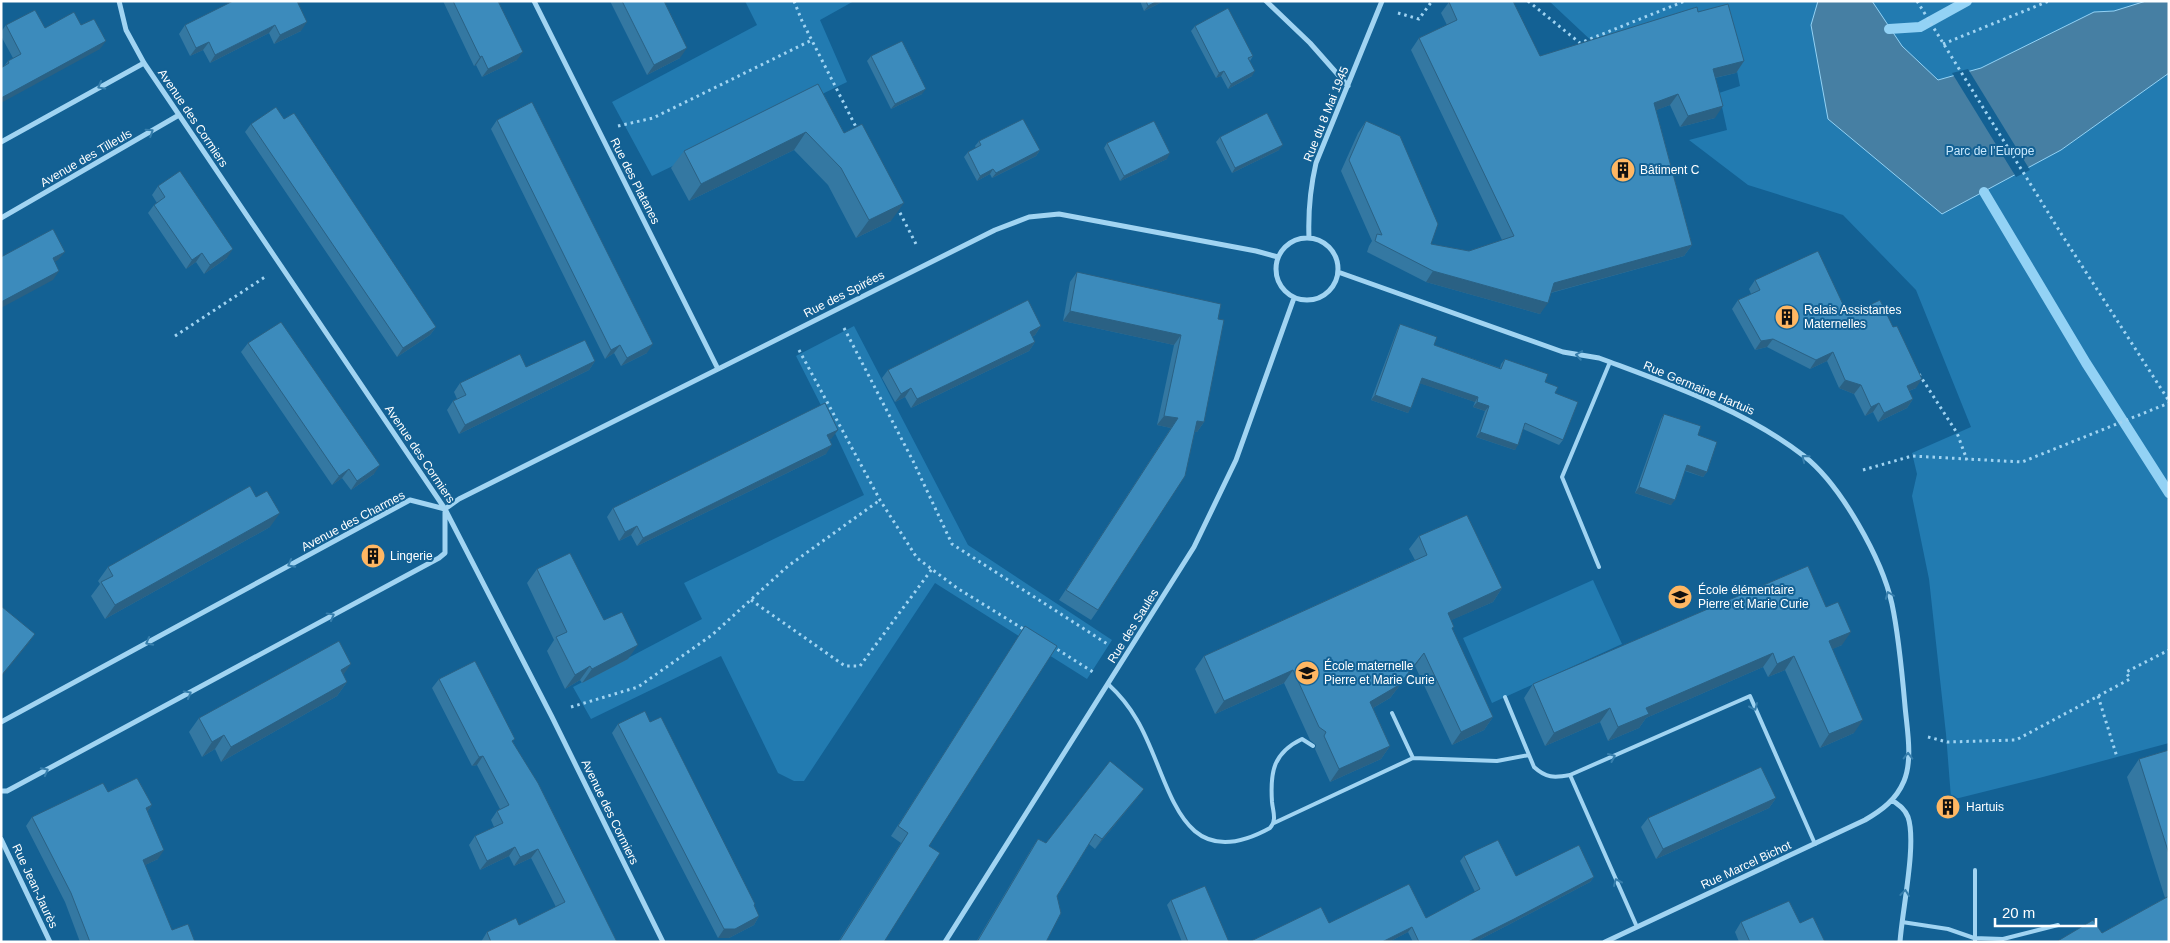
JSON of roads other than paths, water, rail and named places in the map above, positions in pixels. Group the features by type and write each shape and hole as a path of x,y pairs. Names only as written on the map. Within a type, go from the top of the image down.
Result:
{"street":[{"name":"Rue des Platanes","path":"534,1 718,369"},
{"path":"1266,1 1310,43 1348,86"},
{"name":"Rue du 8 Mai 1945","path":"1309,238 1310,187 1316,163 1382,1"},
{"name":"Avenue des Cormiers","path":"119,2 126,30 144,63 445,509 556,726 663,942"},
{"path":"1,142 144,63"},
{"name":"Avenue des Tilleuls","path":"1,218 180,115"},
{"name":"Rue des Spirées","path":"445,509 459,499 995,230 1029,218 1059,214 1217,243 1278,257"},
{"path":"1309,238 1323,243 1331,249 1336,258 1338,272 1335,282 1322,297 1308,301 1294,298 1285,292 1279,283 1275,268 1278,257 1290,243 1309,238"},
{"name":"Rue Germaine Hartuis","path":"1338,272 1564,352 1599,358 1610,362 1685,392 1754,423 1805,457 1833,486 1852,514 1873,554 1892,603 1901,664 1908,738 1908,765 1905,779 1892,800"},
{"name":"Rue des Saules","path":"945,942 1194,547 1236,460 1294,298"},
{"name":"Avenue des Charmes","path":"1,722 410,500 445,509"},
{"path":"1,791 7,791 439,558 445,553 445,509"},
{"path":"1892,800 1904,810 1911,828 1911,846 1900,942"},
{"name":"Rue Marcel Bichot","path":"1605,942 1865,820 1881,811 1892,800"},
{"name":"Rue Jean-Jaurès","path":"1,839 50,942"}],"lane":[{"path":"1599,566 1562,477 1610,362"},
{"path":"1108,684 1125,700 1138,720 1173,800 1191,830 1217,843 1233,842 1265,831 1274,824 1413,758 1497,761 1529,755"},
{"path":"1505,697 1534,767 1543,775 1554,778 1570,775 1750,696 1815,844"},
{"path":"1392,712 1413,758"},
{"path":"1274,824 1272,783 1273,770 1278,759 1285,749 1302,739 1313,746"},
{"path":"1570,775 1637,927"},
{"path":"1974,940 1975,870"},
{"path":"1902,922 1948,929 1974,940 2003,939 2058,925"}],"waterway":[{"path":"1889,29 1920,27 1967,1"},
{"path":"1984,192 2086,363 2169,493"}],"place":[{"name":"Bâtiment C","path":"1623,170"},
{"name":"Relais Assistantes Maternelles","path":"1787,317"},
{"name":"Lingerie","path":"373,556"},
{"name":"École élémentaire Pierre et Marie Curie","path":"1680,597"},
{"name":"École maternelle Pierre et Marie Curie","path":"1307,673"},
{"name":"Hartuis","path":"1948,807"}],"park label":[{"name":"Parc de l’Europe","path":"1990,151"}]}
